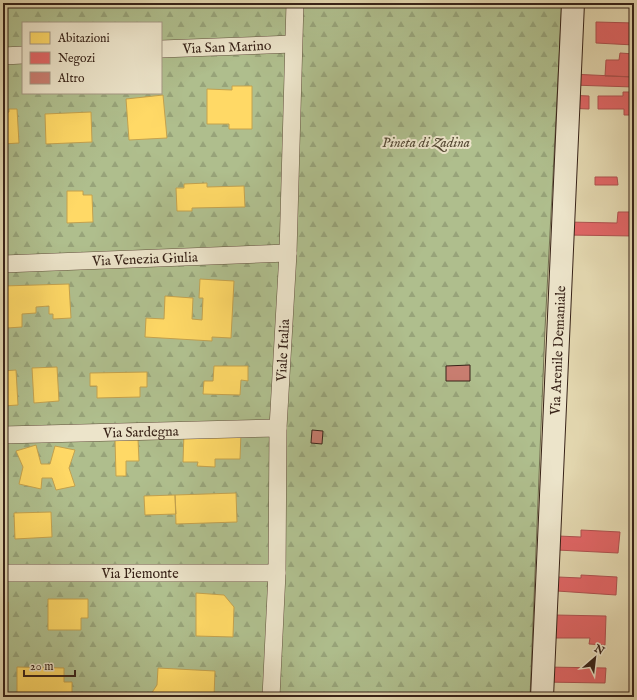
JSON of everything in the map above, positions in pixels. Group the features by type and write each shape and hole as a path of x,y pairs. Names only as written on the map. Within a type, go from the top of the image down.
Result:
{"street":[{"name":"Viale Italia","path":"271,697 277,573 278,428 288,253 295,3"},
{"name":"Via Arenile Demaniale","path":"542,697 573,3"},
{"name":"Via San Marino","path":"162,49 293,44"},
{"path":"3,56 22,55"},
{"name":"Via Venezia Giulia","path":"3,264 288,253"},
{"name":"Via Sardegna","path":"3,435 278,428"},
{"name":"Via Piemonte","path":"3,573 277,573"}],"green space":[{"name":"Pineta di Zadina","path":"3,3 562,3 545,329 530,697 3,697"}],"building: Abitazioni":[{"path":"232,86 252,86 252,129 229,129 229,124 207,124 207,89 232,90"},
{"path":"163,95 167,138 129,140 126,99"},
{"path":"9,109 17,109 19,143 3,144 3,113 9,112"},
{"path":"91,112 92,142 46,144 45,114"},
{"path":"207,183 207,187 244,186 245,207 192,208 192,211 177,211 176,188 184,188 184,184"},
{"path":"67,191 83,191 83,195 92,195 93,222 67,223"},
{"path":"200,279 234,281 231,338 212,337 212,341 145,337 146,318 164,319 165,296 193,298 192,319 202,320 203,298 199,298"},
{"path":"69,284 71,318 53,319 53,314 49,314 49,306 36,307 36,313 22,314 22,327 7,328 7,324 3,324 3,286"},
{"path":"214,366 248,366 248,381 241,380 240,395 203,394 204,381 213,381"},
{"path":"57,367 59,401 34,403 32,368"},
{"path":"16,370 18,405 3,406 3,371"},
{"path":"147,372 147,387 140,387 140,397 97,398 97,386 90,386 90,373"},
{"path":"184,432 241,433 240,459 215,459 215,467 197,466 198,462 183,462"},
{"path":"115,439 138,439 139,461 126,461 126,476 116,476"},
{"path":"36,445 41,464 50,464 55,446 75,450 69,468 75,486 56,490 52,478 42,478 41,489 19,484 23,467 16,451"},
{"path":"236,493 237,522 176,524 175,495"},
{"path":"175,495 176,514 145,515 144,496"},
{"path":"51,512 52,537 15,539 14,513"},
{"path":"196,593 224,595 234,607 233,637 196,636"},
{"path":"48,599 88,599 88,618 81,618 81,630 48,630"},
{"path":"3,602 8,602 8,630 3,630"},
{"path":"3,639 7,639 7,654 3,654"},
{"path":"17,667 64,668 64,682 72,682 72,696 17,695"},
{"path":"158,668 215,671 214,697 149,697 157,685"}],"building: Negozi":[{"path":"596,22 634,23 634,45 596,43"},
{"path":"620,53 634,54 634,77 605,76 606,60 619,60"},
{"path":"571,74 634,77 634,87 571,85"},
{"path":"623,92 634,92 634,115 624,115 624,109 598,109 598,96 623,96"},
{"path":"565,95 589,96 589,109 565,108"},
{"path":"595,177 617,177 618,185 595,185"},
{"path":"618,212 634,212 634,236 567,235 567,222 617,223"},
{"path":"581,530 620,532 618,553 557,550 558,536 581,537"},
{"path":"581,575 617,577 616,595 557,591 558,577 581,578"},
{"path":"555,615 606,616 605,645 589,644 590,638 554,638"},
{"path":"545,667 606,668 605,683 544,682"}],"building: Altro":[{"path":"470,365 470,381 446,381 446,366"},
{"path":"312,430 323,431 322,444 311,443"}]}
